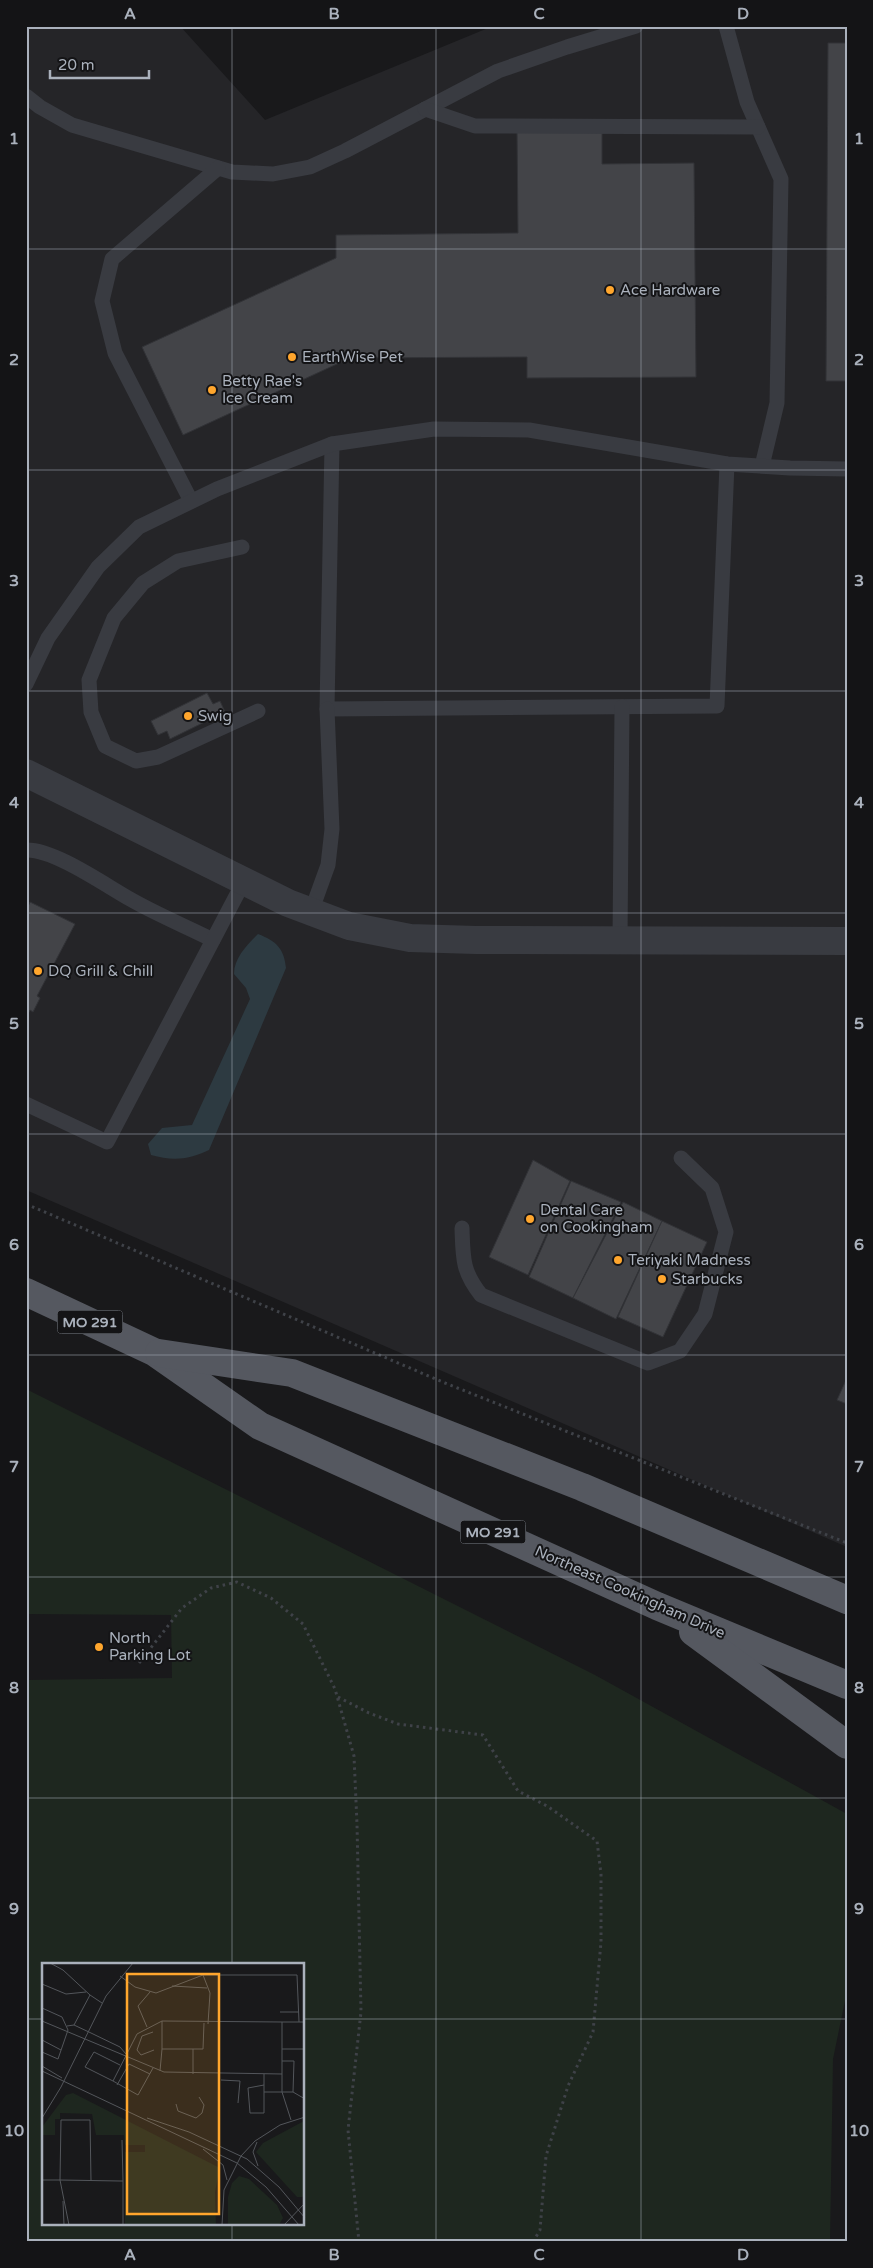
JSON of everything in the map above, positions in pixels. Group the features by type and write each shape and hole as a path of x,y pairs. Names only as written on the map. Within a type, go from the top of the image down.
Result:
{"main road":[{"name":"Northeast Cookingham Drive","path":"26,1292 154,1352 260,1426 657,1606 847,1685"},
{"name":"Northeast Cookingham Drive","path":"154,1352 292,1373 582,1487 847,1600"},
{"path":"657,1606 847,1745"}],"street":[{"path":"26,772 244,881 311,912 349,926 410,938 476,940 847,941"}],"lane":[{"path":"26,96 40,107 72,125 232,172 273,174 310,167 498,71 636,26"},
{"path":"726,26 747,102 781,179 777,404 762,466"},
{"path":"426,109 475,126 758,127"},
{"path":"191,502 115,353 102,301 112,259 218,168"},
{"path":"26,684 48,638 98,567 139,527 217,489 332,444 434,429 530,430 727,464 847,469"},
{"path":"311,912 328,865 332,828 328,708 332,444"},
{"path":"328,708 717,706 727,464"},
{"path":"242,547 178,562 143,583 114,618 89,680 91,712 105,746 136,761 158,757 258,711"},
{"path":"620,940 622,707"},
{"path":"26,850 33,850 60,860 131,900 213,940"},
{"path":"26,1104 108,1142 244,881"},
{"path":"462,1228 463,1259 469,1280 481,1296 648,1363 680,1350 705,1314 726,1232 712,1188 681,1158"}],"path":[{"path":"26,1204 445,1383 847,1544"},
{"path":"139,1663 182,1608 212,1588 237,1582 270,1598 303,1624 337,1697 354,1756 358,1824 361,2012 348,2130 359,2242"},
{"path":"337,1697 369,1713 398,1724 483,1735 518,1791 548,1806 597,1841 601,1874 601,1942 593,2032 568,2086 546,2156 540,2230 533,2242"}],"shaded area":[{"path":"26,26 180,26 265,120 493,26 847,26 847,1547 26,1190"},
{"path":"258,934 270,939 278,946 283,955 286,968 209,1150 187,1158 166,1158 151,1155 148,1144 162,1128 192,1125 250,999 246,988 234,974 236,963 242,952"},
{"path":"26,1389 595,1675 847,1814 847,1991 833,2059 830,2242 26,2242 26,1680 172,1678 171,1615 26,1614"}],"building":[{"path":"828,43 847,43 847,381 826,381"},
{"path":"517,129 602,129 602,164 694,163 696,377 527,378 527,357 350,358 183,435 142,347 336,258 336,235 518,233"},
{"name":"Swig","path":"207,693 213,704 220,701 225,712 170,739 167,731 158,735 151,721"},
{"name":"DQ Grill & Chill","path":"30,902 75,924 37,996 40,998 33,1012 30,1010 26,1018 26,911"},
{"name":"Dental Care on Cookingham","path":"533,1160 570,1181 528,1275 489,1257"},
{"path":"571,1181 621,1202 573,1298 529,1277"},
{"name":"Teriyaki Madness","path":"623,1202 662,1221 616,1319 573,1298"},
{"name":"Starbucks","path":"662,1221 707,1242 663,1337 618,1317"},
{"path":"847,1378 847,1404 837,1400"}],"place":[{"name":"Ace Hardware","path":"610,290"},
{"name":"EarthWise Pet","path":"292,357"},
{"name":"Betty Rae's Ice Cream","path":"212,390"},
{"name":"Swig","path":"188,716"},
{"name":"DQ Grill & Chill","path":"38,971"},
{"name":"Dental Care on Cookingham","path":"530,1219"},
{"name":"Teriyaki Madness","path":"618,1260"},
{"name":"Starbucks","path":"662,1279"},
{"name":"North Parking Lot","path":"99,1647"}]}
